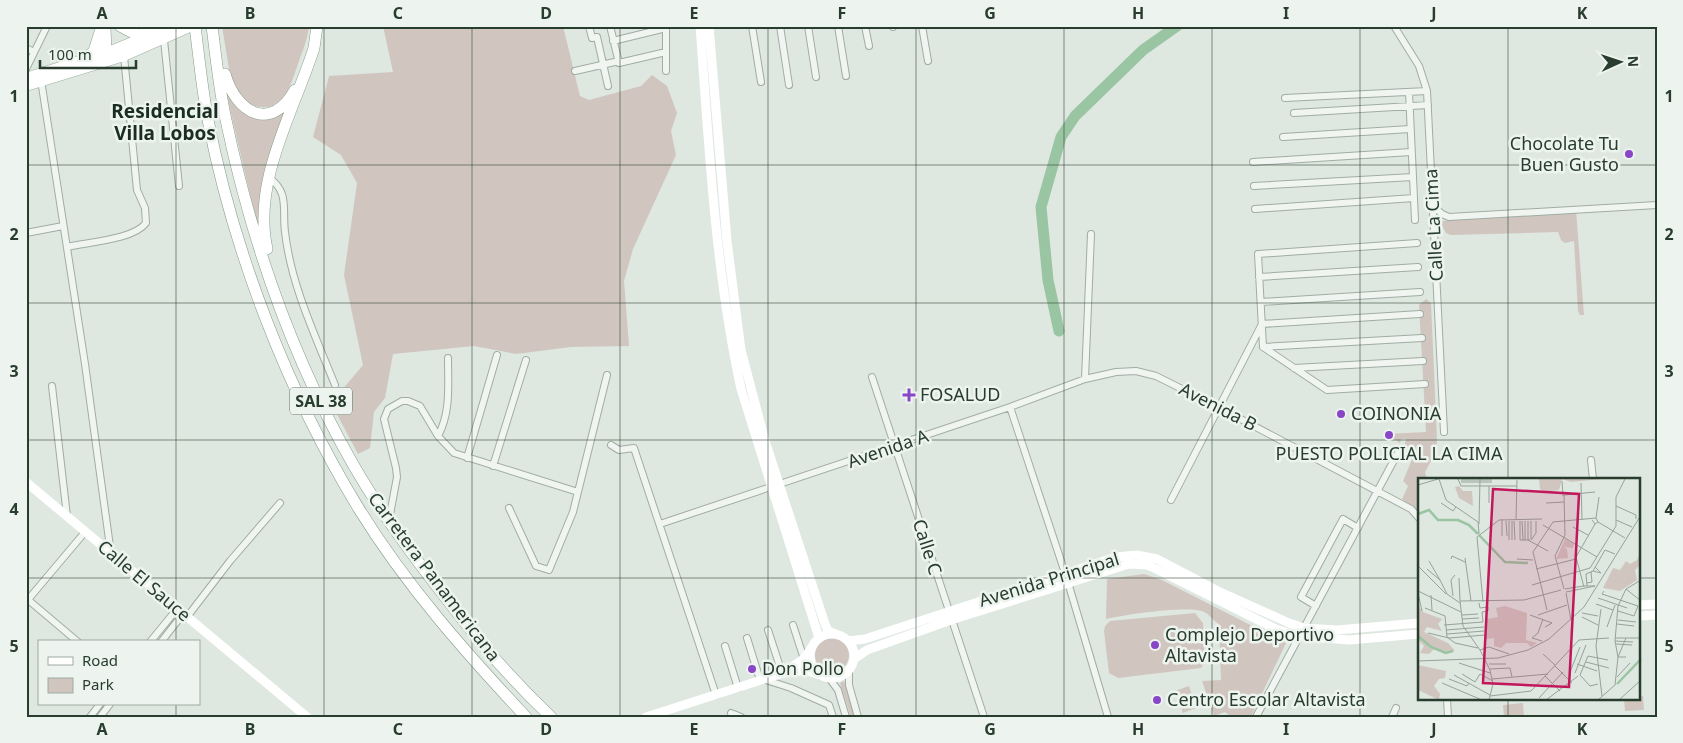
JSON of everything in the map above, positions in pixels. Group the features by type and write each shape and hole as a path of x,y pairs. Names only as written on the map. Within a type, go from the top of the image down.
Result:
{"highway":[{"path":"104,26 113,55"},
{"path":"87,58 94,51 104,26"},
{"path":"111,26 113,55"},
{"path":"120,26 134,35 162,36"},
{"name":"Carretera Panamericana","path":"194,26 208,119 222,178 242,246 279,350 325,448 360,510 422,599 526,717"},
{"name":"Carretera Panamericana","path":"212,26 225,118 243,192 279,302 307,371 337,433 354,467 389,522 436,586 505,672 552,717"},
{"path":"214,38 232,94 246,109 265,114 284,105 295,90 308,53 313,26"},
{"path":"266,314 279,302 263,227 263,202 268,177 314,48 317,26"},
{"path":"422,599 433,595 436,586"},
{"path":"443,624 445,615 456,611"}],"main road":[{"path":"162,36 170,26"},
{"path":"26,78 40,77 113,55 162,36 180,33 194,26"},
{"path":"646,717 660,715 780,674 806,670 829,678 839,677 849,670 854,658 852,646 848,640 828,631 825,624 741,389 729,323 718,241 700,26"},
{"path":"708,26 726,241 736,319 748,382 819,638"},
{"path":"26,86 40,77 87,58 113,55"},
{"name":"Calle El Sauce","path":"26,482 307,717"},
{"name":"Avenida Principal","path":"848,640 865,639 950,616 1066,578 1116,558 1137,555 1157,559 1262,611 1304,628 1337,630 1418,623"},
{"name":"Avenida Principal","path":"1066,578 1129,564 1147,566 1276,629 1298,636 1349,640 1418,634"},
{"path":"1640,606 1657,604"},
{"path":"1640,616 1654,615"},
{"name":"Avenida Principal","path":"854,658 867,650 950,616"},
{"path":"780,674 804,658 819,638 828,634 838,634"},
{"path":"812,646 811,663 820,674"}],"street":[{"path":"26,69 47,26"},
{"path":"589,26 592,38 598,37 608,86"},
{"path":"610,26 618,61"},
{"path":"752,26 761,82"},
{"path":"780,26 789,86"},
{"path":"808,26 816,77"},
{"path":"838,26 846,76"},
{"path":"866,26 869,46"},
{"path":"922,26 928,60"},
{"name":"Calle La Cima","path":"1394,26 1419,66 1427,91 1444,432"},
{"path":"613,41 666,27 666,71"},
{"path":"162,36 178,186"},
{"path":"26,48 34,52"},
{"path":"575,71 666,52"},
{"path":"66,247 129,235 140,231 146,223 145,208 137,190 113,55"},
{"path":"40,77 85,364 111,554"},
{"path":"1285,98 1427,91"},
{"path":"1409,92 1415,220"},
{"path":"1294,113 1428,105"},
{"path":"1282,137 1410,129"},
{"path":"1253,162 1411,152"},
{"path":"268,177 279,185 284,197 285,231 292,271 335,385"},
{"path":"1254,186 1413,177"},
{"path":"1255,209 1414,198"},
{"path":"1433,206 1449,217 1657,204"},
{"path":"26,233 63,226"},
{"path":"1085,380 1091,234"},
{"path":"1263,347 1258,254 1416,243"},
{"path":"1259,278 1418,267"},
{"path":"1261,302 1420,292"},
{"path":"1262,324 1420,314"},
{"path":"1171,500 1262,324"},
{"path":"1263,347 1422,338"},
{"path":"1263,347 1327,390 1425,384"},
{"path":"467,458 497,356"},
{"path":"438,436 444,424 448,400 448,358"},
{"path":"493,466 526,360"},
{"path":"1294,368 1423,361"},
{"name":"Avenida B","path":"1116,372 1136,371 1156,376 1377,491 1410,509 1418,517"},
{"name":"Avenida A","path":"660,524 1010,408 1085,380 1116,372"},
{"path":"509,508 536,566 548,570 567,530 606,375"},
{"name":"Calle C","path":"872,377 984,717"},
{"path":"52,386 67,516"},
{"path":"389,522 397,477 384,427 385,413 396,403 408,401 414,402 428,417 438,436 454,453 578,492"},
{"path":"1010,408 1066,578 1108,717"},
{"path":"611,445 619,450 634,448 716,695"},
{"path":"1256,717 1400,449"},
{"path":"1592,460 1593,478"},
{"path":"152,640 182,613 280,503"},
{"path":"1316,606 1301,597 1343,519 1358,528"},
{"path":"76,640 27,600 85,532"},
{"path":"162,640 182,613"},
{"path":"793,625 804,658"},
{"path":"768,630 780,674 791,688"},
{"path":"747,638 762,680 791,688 829,705 833,717"},
{"path":"725,646 738,688"},
{"path":"849,670 849,685 858,717"},
{"path":"829,678 838,690 846,717"},
{"path":"1447,700 1448,717"},
{"path":"90,717 98,706"},
{"path":"100,717 108,706"},
{"path":"1392,717 1396,708"},
{"path":"731,713 741,717"}],"green space":[{"path":"222,26 309,26 306,41 290,86 285,95 274,106 255,106 242,101 230,75"},
{"path":"383,26 563,26 580,96 589,100 641,86 652,75 667,86 677,113 671,131 676,155 633,249 624,281 629,346 571,347 516,354 474,346 393,354 385,398 374,412 370,448 358,454 331,403 363,365 344,275 357,183 341,155 313,137 329,76 393,72"},
{"path":"227,96 244,112 287,110 259,212 258,229"},
{"path":"1576,210 1584,315 1580,315 1578,311 1574,241 1565,243 1561,240 1558,232 1451,235 1446,233 1441,224 1442,221"},
{"path":"1426,299 1431,303 1437,440 1436,452 1425,472 1427,478 1418,478 1418,513 1402,499 1408,486 1403,481 1414,455 1404,448 1406,439 1401,439 1400,443 1387,434 1426,432 1419,305"},
{"path":"1144,574 1162,580 1286,643 1251,717 1232,717 1225,712 1214,716 1202,681 1221,680 1219,624 1206,613 1196,610 1171,610 1106,619 1107,579"},
{"name":"Complejo Deportivo Altavista","path":"1195,613 1203,623 1205,662 1201,668 1118,678 1109,673 1104,631 1105,626 1110,621"},
{"path":"832,638 844,643 849,655 844,667 832,672 820,667 815,655 820,643"},
{"path":"844,681 855,717 851,717 840,683"},
{"path":"1189,686 1196,708 1183,713 1175,691"},
{"path":"1640,696 1643,696 1644,710 1625,711 1624,700 1640,700"},
{"path":"1523,703 1524,717 1504,717 1503,705"}],"waterway":[{"path":"1059,331 1048,280 1041,207 1061,137 1075,116 1143,50 1177,26"}],"place":[{"name":"Chocolate Tu Buen Gusto","path":"1629,154"},
{"name":"FOSALUD","path":"909,395"},
{"name":"COINONIA","path":"1341,414"},
{"name":"PUESTO POLICIAL LA CIMA","path":"1389,435"},
{"name":"Complejo Deportivo Altavista","path":"1155,645"},
{"name":"Don Pollo","path":"752,669"},
{"name":"Centro Escolar Altavista","path":"1157,700"}],"district":[{"name":"Residencial Villa Lobos","path":"165,122"}]}
